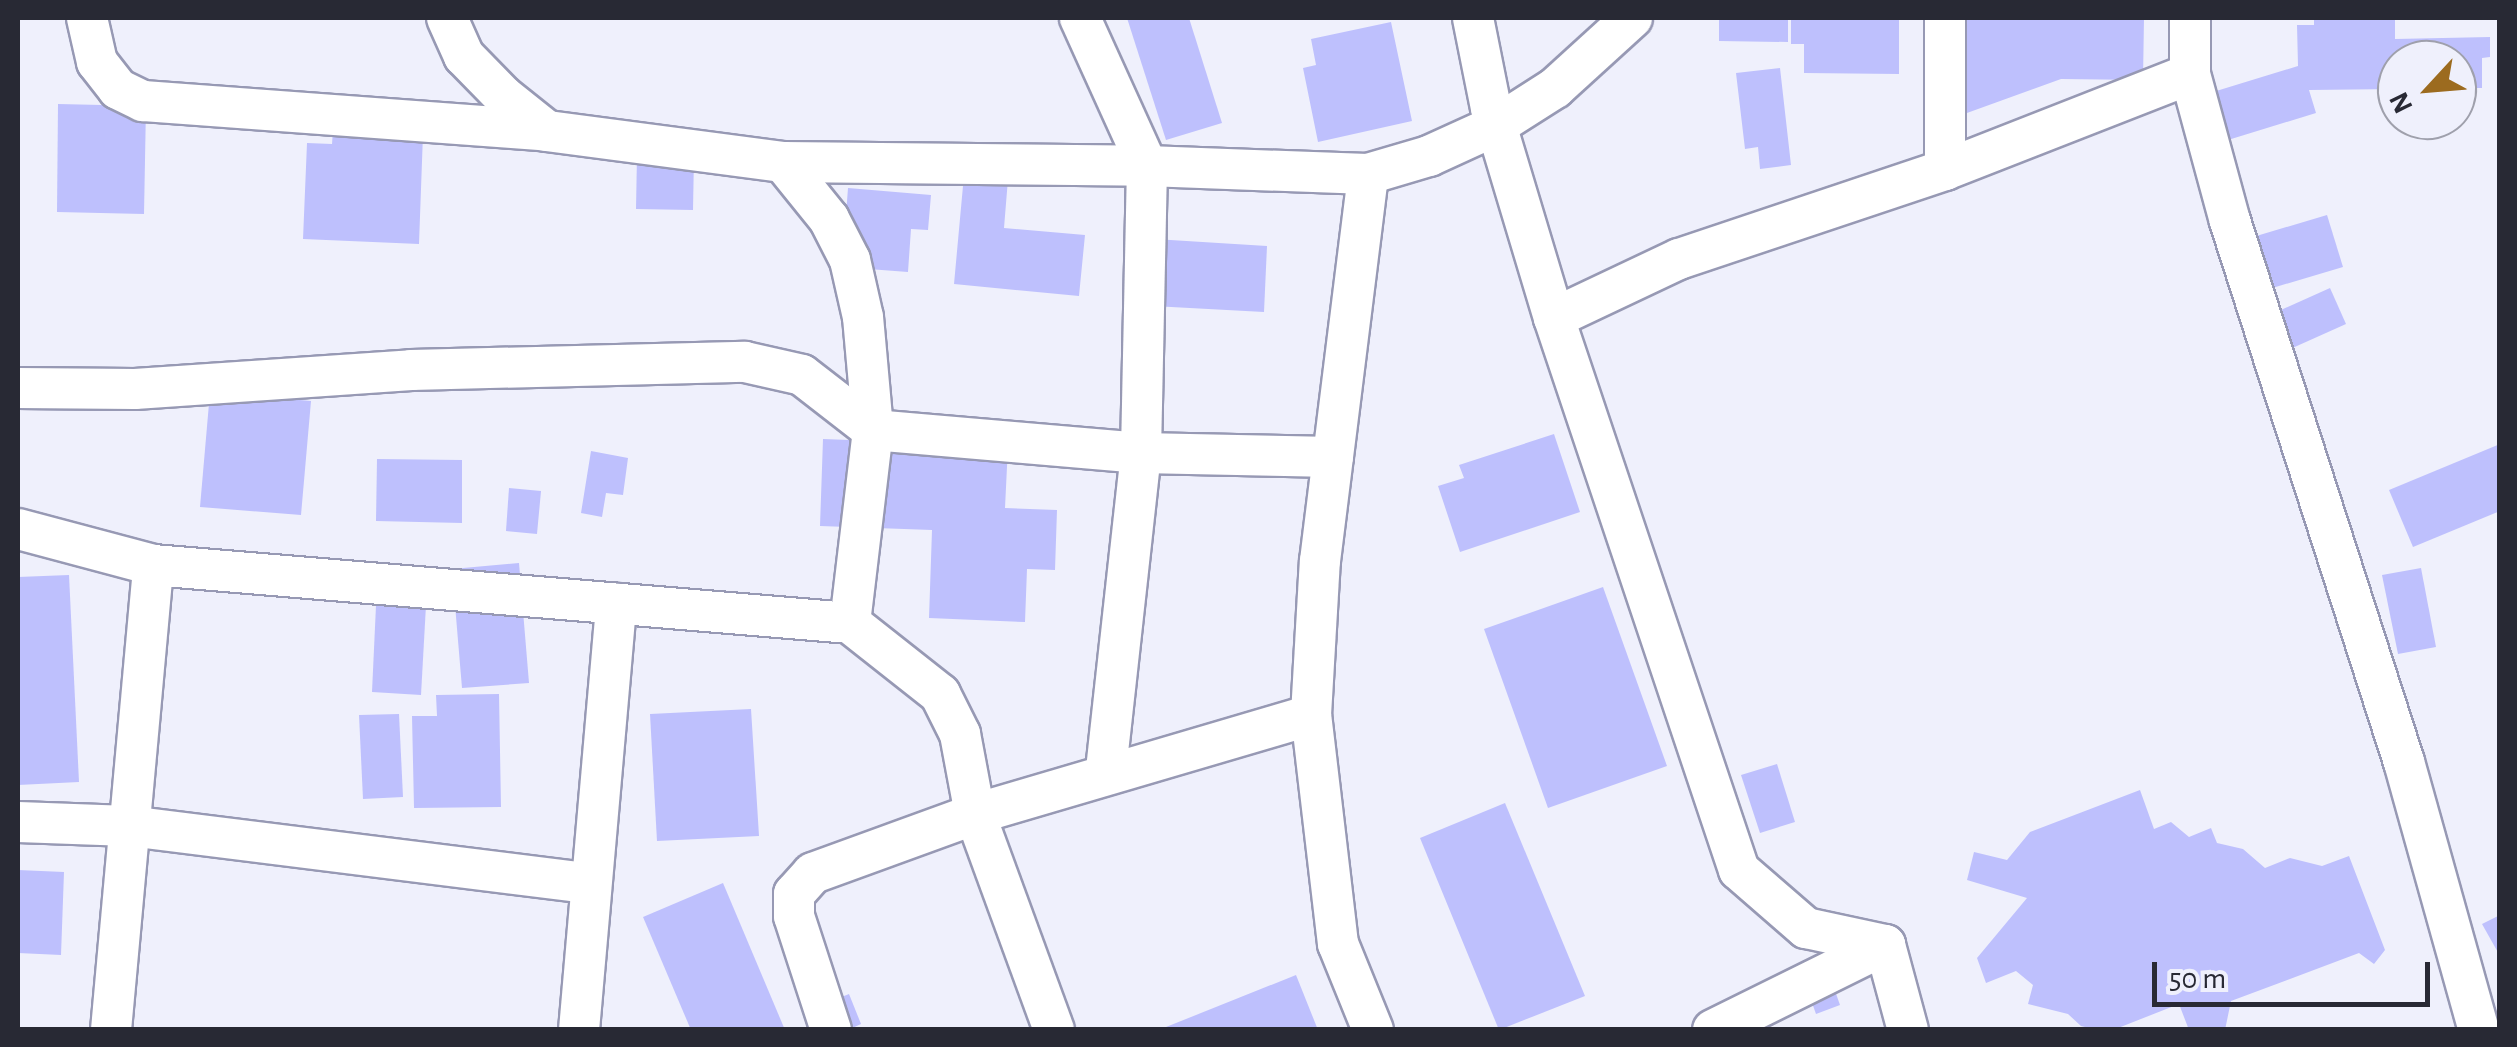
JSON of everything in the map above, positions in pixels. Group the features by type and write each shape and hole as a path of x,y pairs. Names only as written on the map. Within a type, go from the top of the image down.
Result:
{"street":[{"path":"87,18 97,62 118,90 143,101 546,131 783,162 1147,166 1368,174 1429,156 1497,125 1555,88 1632,18"},
{"path":"447,18 464,56 502,96 546,131"},
{"path":"1080,18 1147,166 1141,452 1106,772"},
{"path":"1473,18 1497,125 1554,318 1739,870 1806,928 1885,945"},
{"path":"1945,18 1945,170"},
{"path":"2190,18 2190,74 2230,221 2404,762 2479,1030"},
{"path":"1554,318 1678,258 1945,170 2190,74"},
{"path":"783,162 829,219 850,260 863,317 874,430 850,623"},
{"path":"1368,174 1320,561 1312,715 1338,944 1373,1030"},
{"path":"18,388 135,389 411,370 746,362 802,375 874,430 1141,452 1332,457"},
{"path":"18,529 153,565 850,623 940,694 960,734 974,814 1054,1030"},
{"path":"110,1030 153,565"},
{"path":"579,1030 588,883 616,604"},
{"path":"831,1030 794,916 794,894 813,873 974,814 1106,772 1312,715"},
{"path":"18,822 129,826 588,883"},
{"path":"1713,1030 1885,945"},
{"path":"1885,945 1908,1030"}],"building":[{"path":"1127,18 1189,18 1222,123 1166,140"},
{"path":"1719,18 1788,18 1788,42 1719,41"},
{"path":"1791,18 1899,18 1899,74 1804,73 1804,44 1791,44"},
{"path":"1929,18 2144,18 2143,80 2061,79 1931,126"},
{"path":"2314,18 2395,18 2395,39 2490,37 2490,57 2482,58 2482,88 2477,88 2477,40 2377,40 2377,89 2309,90 2316,113 2228,140 2213,92 2298,66 2297,25 2314,25"},
{"path":"1391,22 1412,121 1318,142 1303,68 1316,65 1311,39"},
{"path":"1780,68 1791,165 1760,169 1758,147 1745,149 1736,73"},
{"path":"58,104 146,106 144,214 57,212"},
{"path":"333,130 423,134 419,244 303,239 307,143 332,144"},
{"path":"637,155 694,156 693,210 636,209"},
{"path":"964,175 1008,179 1004,228 1085,235 1079,296 954,284"},
{"path":"848,188 931,195 928,230 911,229 908,272 842,267"},
{"path":"2327,215 2343,267 2269,289 2253,237"},
{"path":"1138,238 1267,246 1264,312 1134,305"},
{"path":"2330,288 2346,324 2288,350 2272,314"},
{"path":"210,392 311,401 301,515 200,507"},
{"path":"1554,434 1580,512 1460,552 1438,486 1464,478 1459,465"},
{"path":"823,439 1008,446 1005,508 1057,510 1055,570 1027,569 1025,622 929,618 932,530 820,526"},
{"path":"2500,444 2500,511 2413,547 2389,490"},
{"path":"591,451 628,458 623,495 606,493 602,517 581,513"},
{"path":"377,459 462,460 462,523 376,521"},
{"path":"509,488 541,491 537,534 506,531"},
{"path":"519,563 529,683 462,688 452,569"},
{"path":"2421,568 2436,647 2398,654 2382,575"},
{"path":"69,575 79,782 18,785 18,577"},
{"path":"377,584 427,587 421,695 372,692"},
{"path":"1603,587 1667,766 1548,808 1484,629"},
{"path":"499,694 501,807 414,808 412,716 437,716 436,695"},
{"path":"751,709 759,836 657,841 650,714"},
{"path":"399,714 403,797 363,799 359,715"},
{"path":"1777,764 1795,822 1760,833 1741,775"},
{"path":"2140,790 2154,829 2171,822 2189,837 2211,828 2217,843 2243,849 2265,868 2290,858 2322,866 2349,856 2385,950 2374,964 2359,953 2231,1001 2225,1030 2189,1030 2179,1004 2113,1030 2097,1030 2081,1026 2068,1014 2028,1004 2033,985 2016,971 1986,983 1977,958 2027,898 1967,880 1974,852 2007,860 2030,832"},
{"path":"1505,803 1585,996 1499,1030 1420,838"},
{"path":"18,870 64,872 61,955 18,953"},
{"path":"723,883 785,1030 691,1030 643,917"},
{"path":"2500,915 2500,956 2482,924"},
{"path":"1296,975 1318,1030 1161,1030 1161,1029"},
{"path":"1834,988 1840,1005 1816,1014 1810,997"},
{"path":"849,994 861,1024 848,1030 824,1004"}]}
